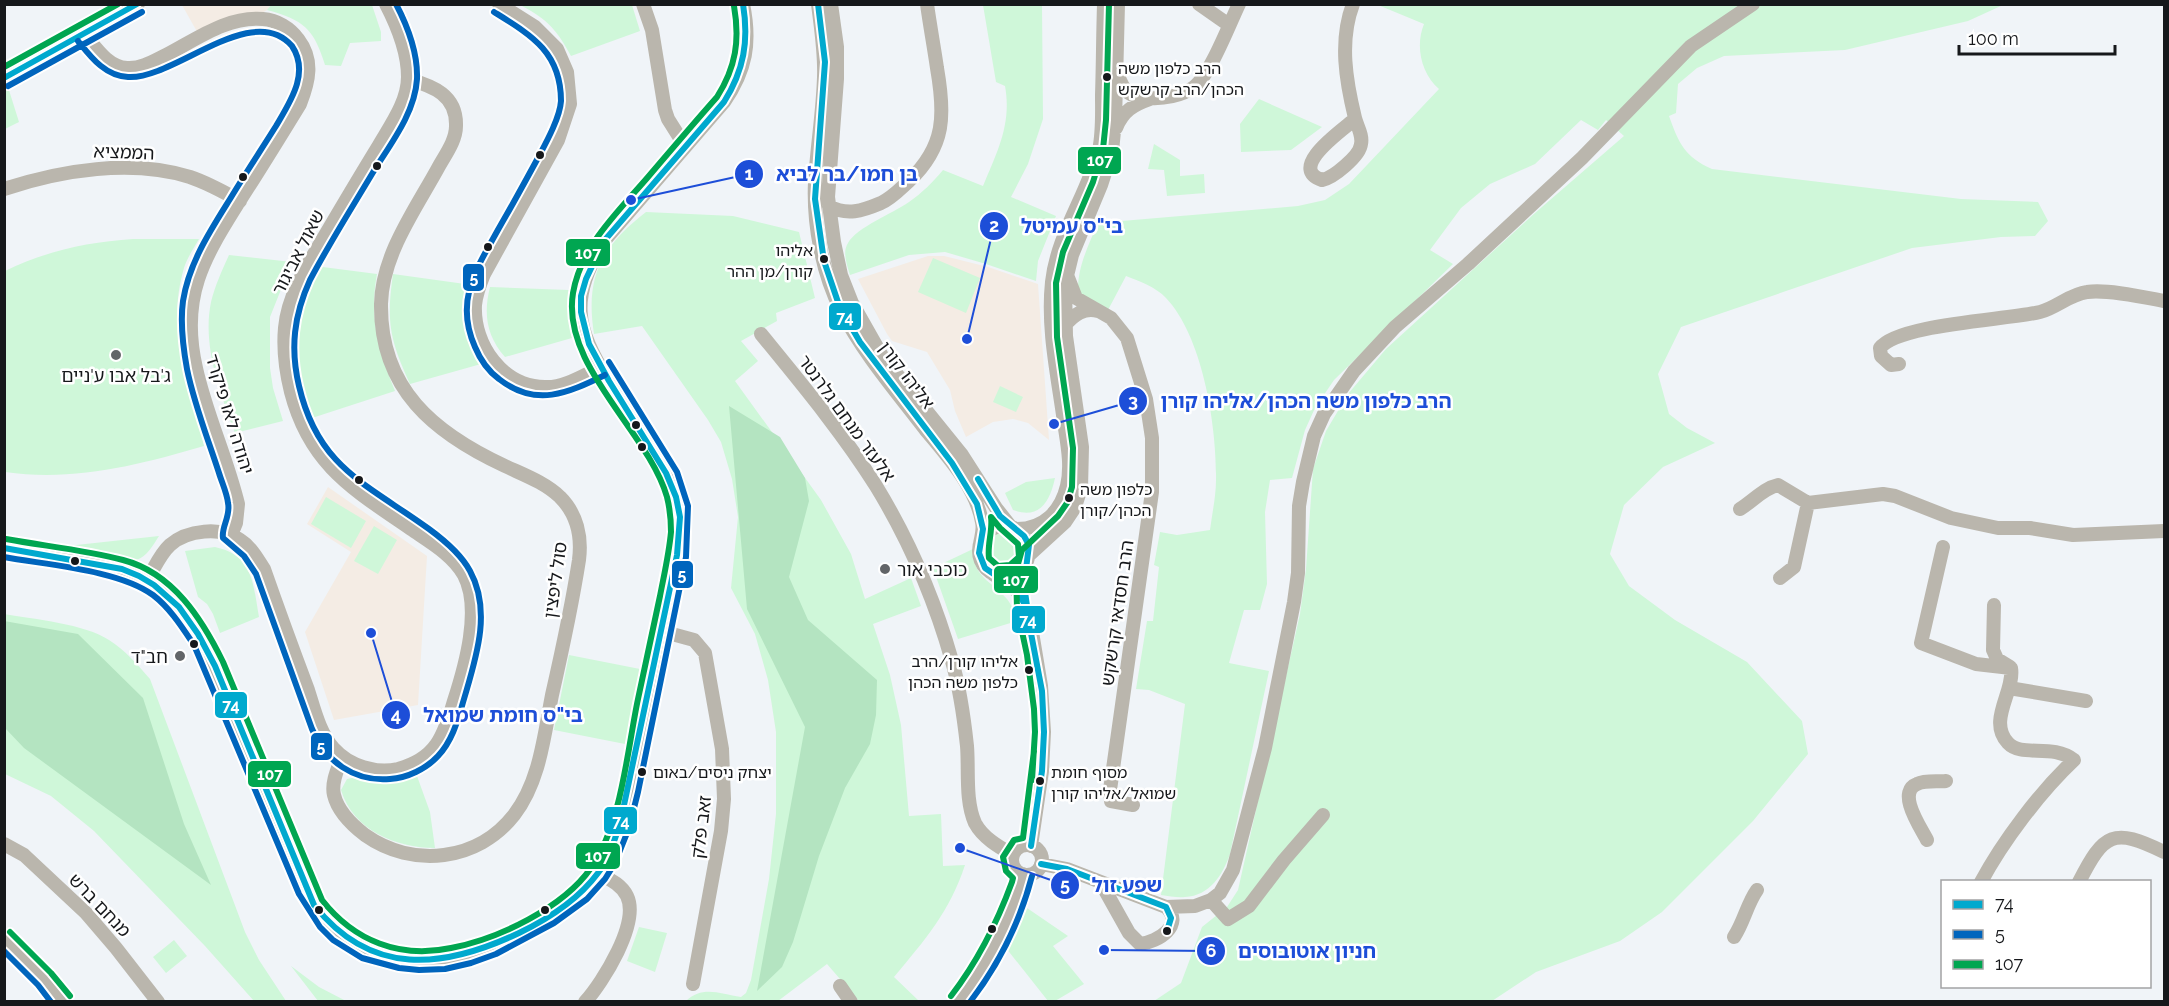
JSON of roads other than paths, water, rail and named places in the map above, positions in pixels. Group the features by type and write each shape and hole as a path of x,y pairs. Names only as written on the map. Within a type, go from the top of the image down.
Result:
{"street":[{"path":"4,78 138,4"},
{"name":"שאול אביגור","path":"342,757 356,765 386,771 409,765 429,755 444,731 453,705 464,665 471,624 469,589 456,564 342,480 313,446 298,416 286,366 285,328 292,298 316,252 396,116 408,79 400,35 386,4"},
{"path":"500,4 538,30 557,49 567,72 570,104 558,140 480,283 475,307 479,331 492,360 498,367 511,377 525,383 543,387 561,385 601,368"},
{"path":"643,4 652,30 665,110 685,147"},
{"path":"4,548 122,569 147,580 182,609 202,641 314,905 324,920 347,940 378,953 412,961 427,962 461,956 503,941 575,898 598,873 611,847 625,804 662,631 679,536 679,506 669,477 590,350 582,328 580,304 585,279 597,253 615,227 724,102 739,78 746,48 743,4"},
{"name":"אליהו קורן","path":"818,4 825,62 815,199 821,244 829,279 840,308 860,342 952,463 968,488 982,521 980,544"},
{"name":"אליהו קורן","path":"831,4 838,61 828,183 834,242 842,275 852,303 882,356 962,455 989,498 1014,528"},
{"path":"829,206 840,212 858,212 889,200 919,172 930,158 942,128 943,114 927,4"},
{"path":"1026,607 1017,590 986,568 981,561 980,544 982,538 998,526 1035,527 1050,518 1062,501 1067,485 1068,449 1052,337 1052,283 1059,251 1099,148 1102,120 1104,4"},
{"path":"993,574 1000,576 1014,574 1065,522 1075,507 1081,488 1082,447 1064,305 1067,275 1073,253 1113,151 1118,4"},
{"path":"1198,4 1229,25"},
{"path":"1115,130 1120,117 1134,105 1153,98 1177,95 1200,82 1239,4"},
{"path":"1353,4 1345,33 1344,51 1355,119"},
{"path":"1041,864 1067,869 1166,907 1187,907 1211,900 1220,893 1233,870 1265,748 1294,602 1298,573 1299,506 1303,482 1314,436 1324,414 1354,371 1395,327 1468,264 1542,195 1691,46 1753,4"},
{"name":"יהודה לאו פיקרד","path":"85,34 109,61 128,68 152,62 238,19 268,20 290,30 298,39 309,62 309,75 300,104 204,262 192,302 190,326 196,368 238,504 236,523 231,535"},
{"path":"1116,71 1123,88 1131,95 1153,98"},
{"name":"סול ליפצין","path":"342,757 333,785 333,794 338,805 346,819 357,829 372,840 388,847 416,855 446,856 467,850 504,827 522,804 534,779 563,648 580,549 579,530 575,520 558,495 546,485 464,444 432,423 414,404 391,363 381,318 383,279 390,258 451,144 456,129 453,107 444,93 428,84 408,79"},
{"name":"הממציא","path":"4,189 63,172 86,169 139,169 188,176 240,201"},
{"name":"הרב חסדאי קרשקש","path":"1067,275 1076,298 1102,312 1120,327 1127,338 1133,351 1146,399 1152,438 1152,492 1110,790 1111,801 1132,805"},
{"path":"1899,364 1892,365 1881,356 1880,348 1885,341 1919,331 1950,324 2040,312 2086,292 2113,293 2164,301"},
{"path":"1065,325 1080,312 1091,309 1102,312"},
{"name":"אלעזר מנחם גלרנטר","path":"761,334 811,394 854,453 877,488 906,541 930,596 952,662 964,725 970,801 975,822 987,838 1013,855"},
{"path":"1740,509 1753,502 1769,487 1778,485 1808,503 1883,494 1895,496 1951,518 1998,528 2030,528 2073,535 2164,531"},
{"path":"1780,578 1794,567 1808,503"},
{"path":"1014,528 1028,543 1024,580 1026,607 1040,675 1044,732 1042,771 1031,846"},
{"path":"147,580 168,547 177,540 202,532 231,535 246,545 264,569 316,713 332,748 342,757"},
{"path":"1943,547 1921,644 1976,664 2012,668"},
{"path":"1994,605 1993,650 1997,659 2012,668"},
{"name":"זאב פלק","path":"662,631 694,640 705,653 722,749 724,799 721,831 693,984"},
{"path":"1982,880 1992,861 2045,792 2073,760 2057,751 2026,750 2008,743 2001,726 2001,714 2012,668"},
{"path":"2009,688 2086,701"},
{"path":"1927,840 1911,811 1909,791 1917,784 1946,781"},
{"path":"1211,900 1228,919 1249,906 1284,860 1323,815"},
{"path":"2080,880 2097,849 2106,841 2114,838 2139,842 2164,852"},
{"name":"מנחם ברש","path":"4,844 24,855 86,913 158,1002"},
{"path":"1031,846 1040,853 1041,864 1034,873 1023,874 1014,867 1013,855 1020,847 1031,846"},
{"path":"585,1002 596,990 608,970 628,923 626,895 619,886 598,873"},
{"path":"958,1002 996,944 1013,905 1023,874"},
{"path":"1101,883 1129,933 1140,944 1160,939 1167,931 1172,920 1171,912 1166,907"},
{"path":"1734,937 1741,927 1757,890"},
{"path":"4,938 45,979 63,1002"},
{"path":"840,986 851,1002"}],"place":[{"name":"הרב כלפון משה הכהן/הרב קרשקש","path":"1107,77"},
{"name":"בן חמו/בר לביא","path":"631,200"},
{"name":"אליהו קורן/מן ההר","path":"824,259"},
{"name":"בי\"ס עמיטל","path":"967,339"},
{"name":"ג'בל אבו ע'ניים","path":"116,355"},
{"name":"הרב כלפון משה הכהן/אליהו קורן","path":"1054,424"},
{"name":"כלפון משה הכהן/קורן","path":"1069,498"},
{"name":"כוכבי אור","path":"885,569"},
{"name":"בי\"ס חומת שמואל","path":"371,633"},
{"name":"חב\"ד","path":"180,656"},
{"name":"אליהו קורן/הרב כלפון משה הכהן","path":"1029,670"},
{"name":"יצחק ניסים/באום","path":"642,772"},
{"name":"מסוף חומת שמואל/אליהו קורן","path":"1040,781"},
{"name":"שפע זול","path":"960,848"},
{"name":"חניון אוטובוסים","path":"1104,950"}]}
